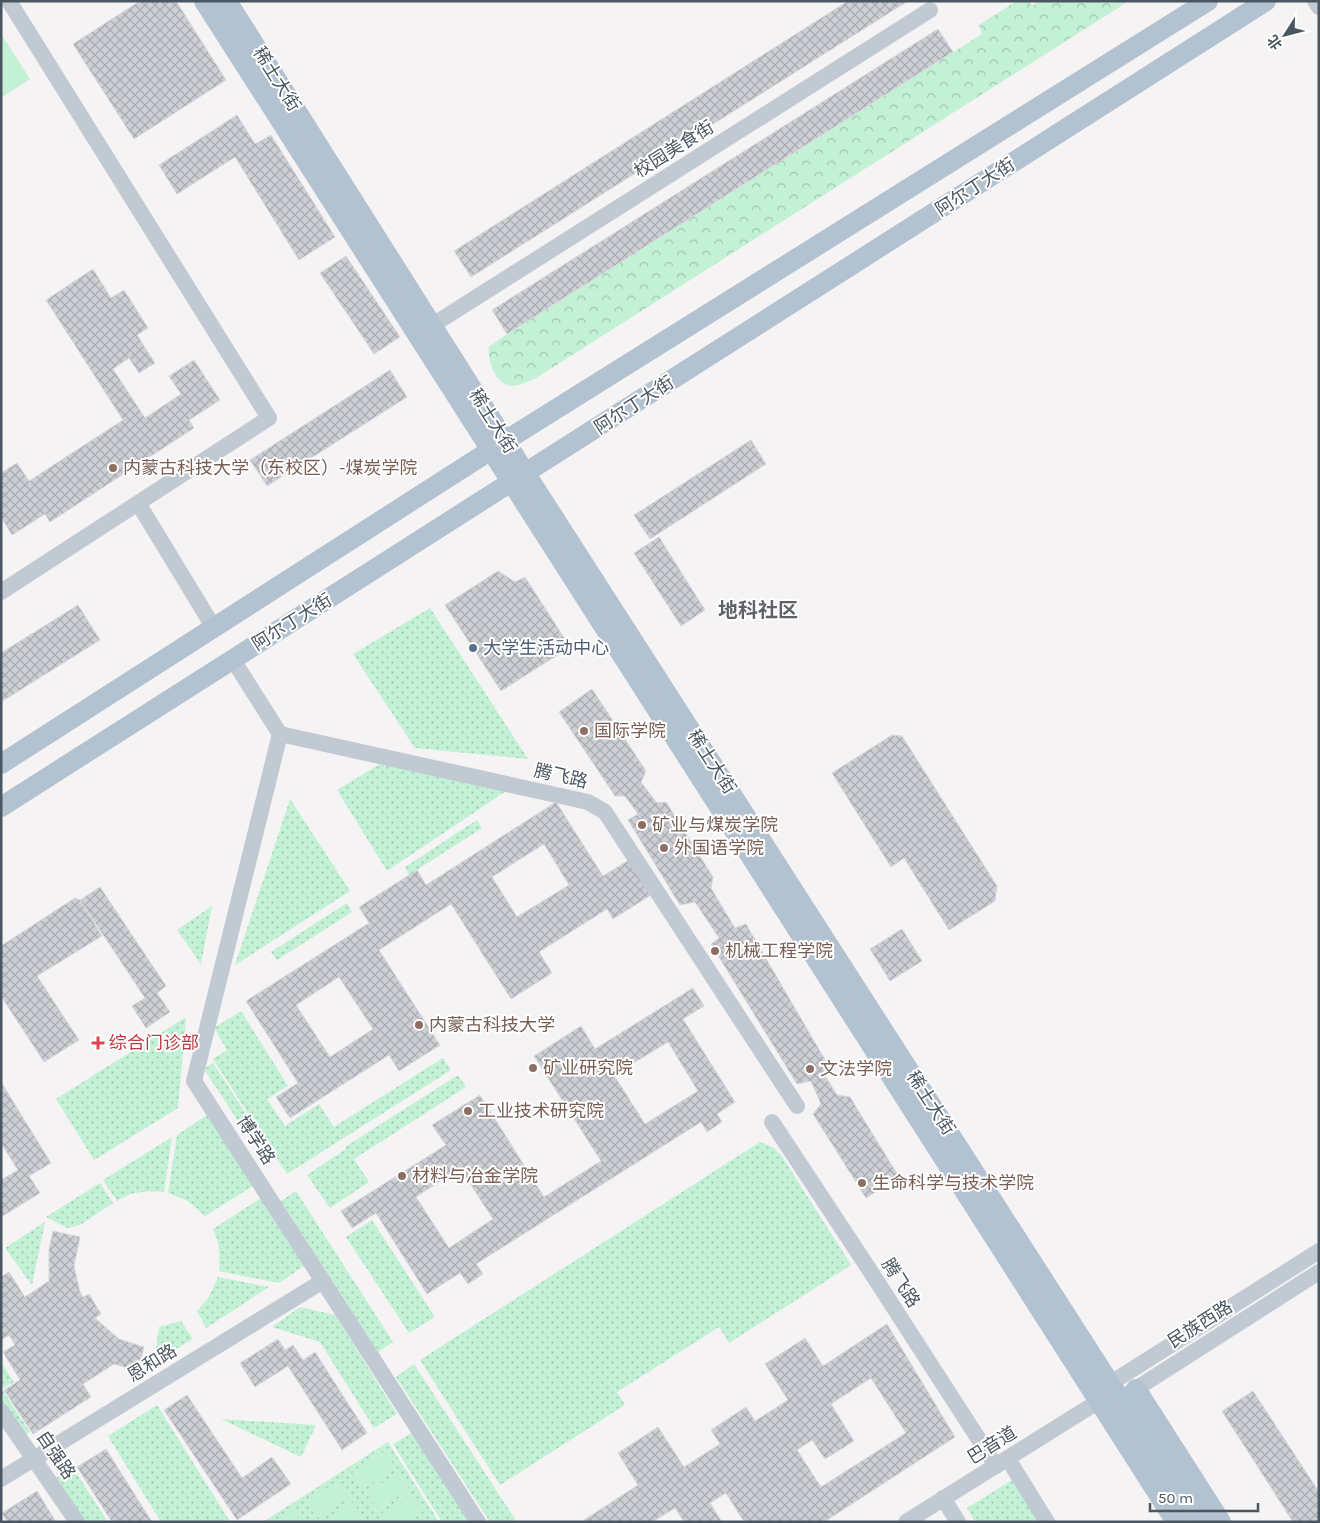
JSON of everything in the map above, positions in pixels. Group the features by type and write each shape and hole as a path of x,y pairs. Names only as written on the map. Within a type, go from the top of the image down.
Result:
{"main road":[{"name":"稀土大街","path":"204,1 1122,1390 1199,1522"},
{"name":"稀土大街","path":"227,1 498,446"},
{"name":"阿尔丁大街","path":"1,764 498,446 1208,1"},
{"name":"阿尔丁大街","path":"1,807 1266,1"},
{"name":"稀土大街","path":"519,478 1176,1522"},
{"path":"1099,1401 1122,1390 1221,1522"}],"street":[{"path":"1,592 269,418 9,1"},
{"path":"1315,1 1319,7"},
{"name":"校园美食街","path":"439,321 930,10"},
{"path":"138,503 214,628"},
{"path":"233,660 280,734"},
{"name":"腾飞路","path":"280,734 588,802 605,812 797,1106"},
{"name":"博学路","path":"280,734 194,1081 478,1522"},
{"name":"腾飞路","path":"772,1122 867,1266 1002,1463 1047,1522"},
{"name":"民族西路","path":"1122,1390 1319,1251"},
{"name":"民族西路","path":"1122,1390 1319,1272"},
{"name":"恩和路","path":"1,1479 323,1281"},
{"name":"巴音道","path":"906,1522 1099,1401"},
{"name":"自强路","path":"1,1411 77,1522"},
{"path":"943,1498 958,1522"}],"green space":[{"path":"1017,1 1029,1 1032,6 1040,1 1129,1 536,378 512,386 506,385 497,377 491,365 489,347 982,34 979,25"},
{"path":"1,34 30,79 1,98"},
{"path":"430,608 528,759 415,748 353,654"},
{"path":"380,764 506,791 387,871 337,790"},
{"path":"290,799 350,891 235,965"},
{"path":"477,820 482,828 409,875 405,867"},
{"path":"347,903 352,912 277,960 271,952"},
{"path":"212,906 201,964 177,930"},
{"path":"241,1011 288,1086 267,1099 285,1126 319,1104 334,1127 443,1058 451,1070 287,1174 213,1059 227,1050 214,1028"},
{"path":"186,1017 178,1108 94,1160 56,1099"},
{"path":"213,1063 275,1158 266,1164 204,1069"},
{"path":"458,1075 466,1087 354,1159 369,1182 330,1208 307,1175 346,1149 345,1147"},
{"path":"210,1113 256,1184 205,1216 188,1201 168,1193 177,1135"},
{"path":"172,1137 164,1192 139,1192 117,1201 103,1180"},
{"path":"760,1142 774,1148 781,1155 851,1265 729,1343 719,1327 617,1392 625,1405 500,1485 420,1360"},
{"path":"100,1183 113,1203 80,1225 67,1228 46,1217"},
{"path":"296,1191 393,1342 378,1352 281,1201"},
{"path":"261,1198 304,1266 279,1283 219,1271 219,1250 213,1229"},
{"path":"372,1220 435,1317 409,1333 346,1237"},
{"path":"45,1222 32,1285 5,1248"},
{"path":"218,1277 269,1287 206,1328 197,1311 209,1297"},
{"path":"300,1307 335,1315 397,1414 374,1428 320,1342 272,1327"},
{"path":"181,1321 193,1339 154,1362 159,1327"},
{"path":"1,1362 14,1382 2,1389 30,1432 23,1437 1,1406"},
{"path":"414,1364 517,1522 490,1522 396,1377"},
{"path":"157,1405 229,1520 226,1522 161,1522 108,1436"},
{"path":"221,1419 316,1425 301,1457"},
{"path":"413,1432 470,1522 442,1522 393,1444"},
{"path":"388,1442 439,1522 263,1522"},
{"path":"385,1451 396,1468 363,1489 352,1472"},
{"path":"73,1468 108,1522 85,1522 56,1478"},
{"path":"399,1472 409,1489 377,1510 366,1493"},
{"path":"339,1480 350,1497 317,1518 306,1502"},
{"path":"1012,1480 1038,1522 975,1522 967,1508"},
{"path":"412,1494 423,1510 405,1522 384,1522 379,1515"},
{"path":"353,1502 364,1519 359,1522 322,1522"},
{"path":"292,1509 301,1522 272,1522"}],"building":[{"path":"140,1 176,1 226,80 134,139 73,44"},
{"path":"848,1 908,1 471,277 454,251"},
{"path":"938,29 953,52 507,334 492,310"},
{"path":"237,115 255,144 271,135 335,237 299,260 235,157 177,194 159,165"},
{"path":"346,256 400,337 374,354 320,273"},
{"path":"93,269 111,298 124,290 148,328 137,335 155,363 139,373 129,358 113,369 145,418 181,394 169,376 194,360 220,400 189,420 194,428 50,522 45,514 12,535 1,517 1,473 17,463 29,481 123,420 46,300"},
{"path":"390,370 407,397 267,486 250,460"},
{"path":"751,440 766,464 650,539 634,515"},
{"path":"659,537 705,610 681,626 634,553"},
{"path":"498,571 515,582 525,577 570,647 501,691 445,605"},
{"path":"78,605 100,640 1,702 1,653"},
{"path":"592,689 646,771 641,782 657,803 666,802 713,877 711,888 735,928 746,924 828,1065 824,1074 837,1095 850,1097 899,1177 866,1198 813,1114 821,1104 811,1081 797,1084 711,944 719,938 695,902 680,905 628,820 638,814 625,796 615,796 559,712"},
{"path":"892,735 902,736 997,886 995,901 949,930 904,858 891,867 832,773"},
{"path":"556,802 603,876 629,860 651,895 613,919 607,909 539,952 552,973 511,999 451,904 379,950 440,1045 399,1071 389,1055 290,1118 276,1097 298,1083 246,1001 369,923 359,907 417,870 426,885","holes":["544,844 569,885 517,917 492,877","339,977 373,1029 330,1057 296,1005"]},
{"path":"100,887 166,986 157,993 170,1012 146,1028 132,1006 145,998 80,900"},
{"path":"75,898 80,900 102,936 37,976 79,1040 44,1062 1,996 1,946"},
{"path":"902,929 922,961 890,981 870,949"},
{"path":"693,988 704,1006 683,1019 735,1102 717,1114 722,1122 707,1132 701,1122 476,1264 483,1274 468,1284 460,1273 427,1294 376,1213 352,1228 341,1211 446,1145 432,1125 480,1095 544,1197 601,1161 534,1056 581,1026 595,1049","holes":["668,1042 698,1091 645,1124 614,1075","460,1168 493,1219 449,1248 416,1197"]},
{"path":"1,1082 51,1163 29,1176 40,1193 1,1217 1,1180 18,1170 1,1143"},
{"path":"53,1231 80,1237 74,1266 80,1292 83,1297 89,1294 101,1314 95,1318 119,1339 144,1347 138,1371 114,1364 83,1384 91,1397 33,1434 4,1390 20,1380 3,1352 15,1345 9,1335 1,1340 1,1277 9,1272 25,1297 49,1281 49,1249"},
{"path":"887,1324 955,1437 824,1522 744,1522 726,1493 710,1503 722,1522 684,1522 675,1508 652,1522 581,1522 638,1485 618,1453 658,1427 684,1467 720,1444 711,1430 746,1407 755,1421 788,1400 765,1364 805,1338 823,1366","holes":["871,1378 906,1433 821,1487 797,1450 812,1440 825,1459 854,1441 831,1404"]},
{"path":"278,1339 285,1350 293,1345 303,1360 315,1352 367,1433 342,1450 288,1366 255,1387 240,1363"},
{"path":"1253,1391 1319,1492 1319,1522 1293,1522 1222,1411"},
{"path":"187,1395 242,1478 272,1457 291,1484 237,1520 164,1410"},
{"path":"106,1449 152,1522 112,1522 77,1467"},
{"path":"37,1491 56,1522 7,1522 2,1513"}],"place":[{"name":"内蒙古科技大学（东校区）-煤炭学院","path":"113,468"},
{"name":"大学生活动中心","path":"473,648"},
{"name":"国际学院","path":"584,731"},
{"name":"矿业与煤炭学院","path":"642,825"},
{"name":"外国语学院","path":"664,848"},
{"name":"机械工程学院","path":"715,951"},
{"name":"内蒙古科技大学","path":"419,1025"},
{"name":"综合门诊部","path":"98,1043"},
{"name":"矿业研究院","path":"533,1068"},
{"name":"文法学院","path":"810,1069"},
{"name":"工业技术研究院","path":"468,1111"},
{"name":"材料与冶金学院","path":"402,1176"},
{"name":"生命科学与技术学院","path":"862,1183"}],"district":[{"name":"地科社区","path":"758,610"}]}
